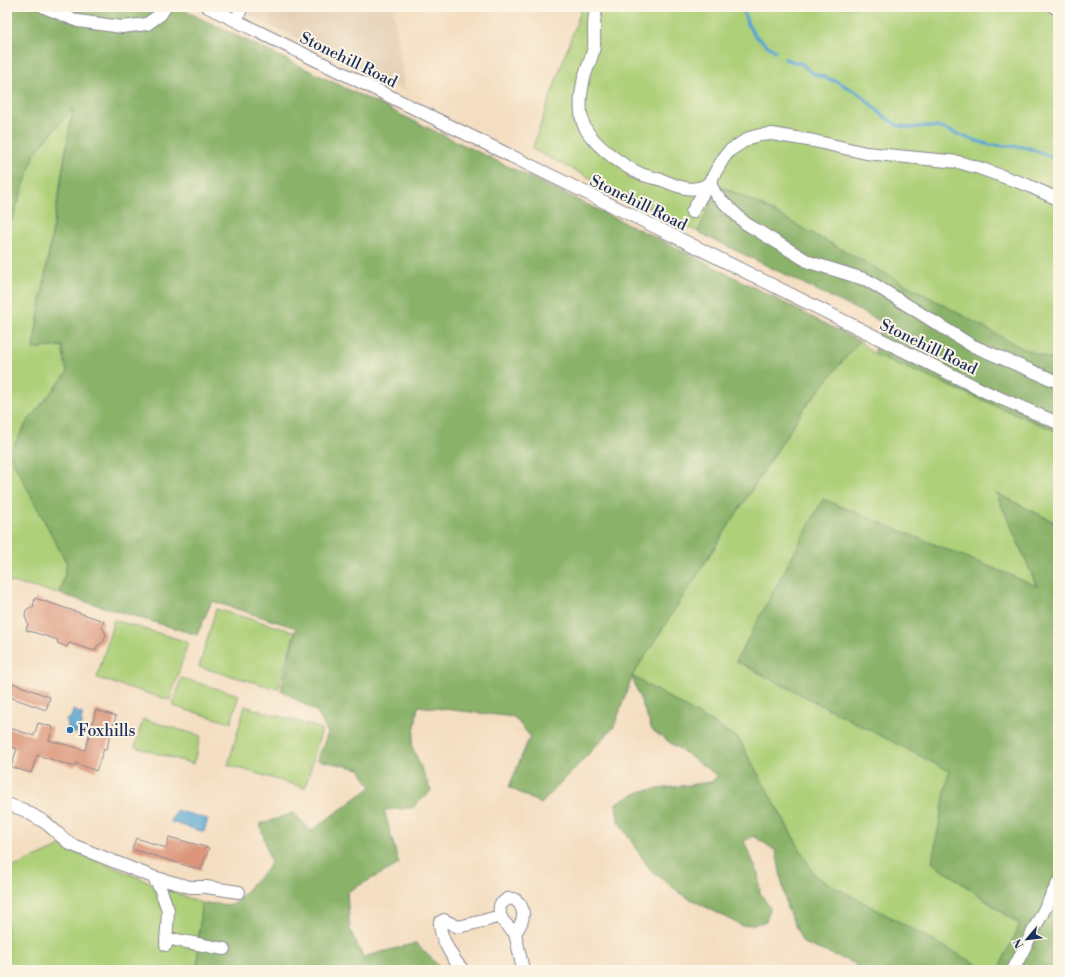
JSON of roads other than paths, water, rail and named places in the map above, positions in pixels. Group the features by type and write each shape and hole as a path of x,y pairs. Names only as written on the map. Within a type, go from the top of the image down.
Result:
{"street":[{"path":"44,7 78,21 122,26 147,24 161,14 165,7"},
{"name":"Stonehill Road","path":"208,7 678,238 986,392 1058,423"},
{"path":"236,21 242,7"},
{"path":"597,7 594,14 593,25 594,46 583,86 581,111 586,130 590,137 609,154 641,174 682,189 704,187 710,181"},
{"path":"1054,7 1058,9"},
{"path":"692,212 729,151 749,138 760,134 772,134 814,141 866,153 958,162 1027,185 1058,199"},
{"path":"850,155 885,160"},
{"path":"710,181 716,195 745,223 809,262 867,280 971,345 1058,382"},
{"path":"7,804 24,810 46,823 70,844 153,877 190,887 206,887 239,892"},
{"path":"153,877 160,888 168,910 166,941 224,948"},
{"path":"1013,970 1058,883"},
{"path":"515,933 523,918 523,911 512,898 500,905 500,916 504,923 515,933 523,970"},
{"path":"463,970 451,955 440,928 440,922 444,920 458,927 500,916"}],"water":[{"path":"73,710 83,714 81,721 83,724 76,734 67,731 68,724 66,720 71,717"},
{"path":"176,810 208,819 204,832 171,822"}],"waterway":[{"path":"744,12 751,31 763,43 775,51"},
{"path":"785,59 802,64 812,73 838,82 861,95 882,115 897,125 911,128 925,126 942,128 990,145 1025,147 1058,159"}],"place":[{"name":"Foxhills","path":"70,730"}]}
